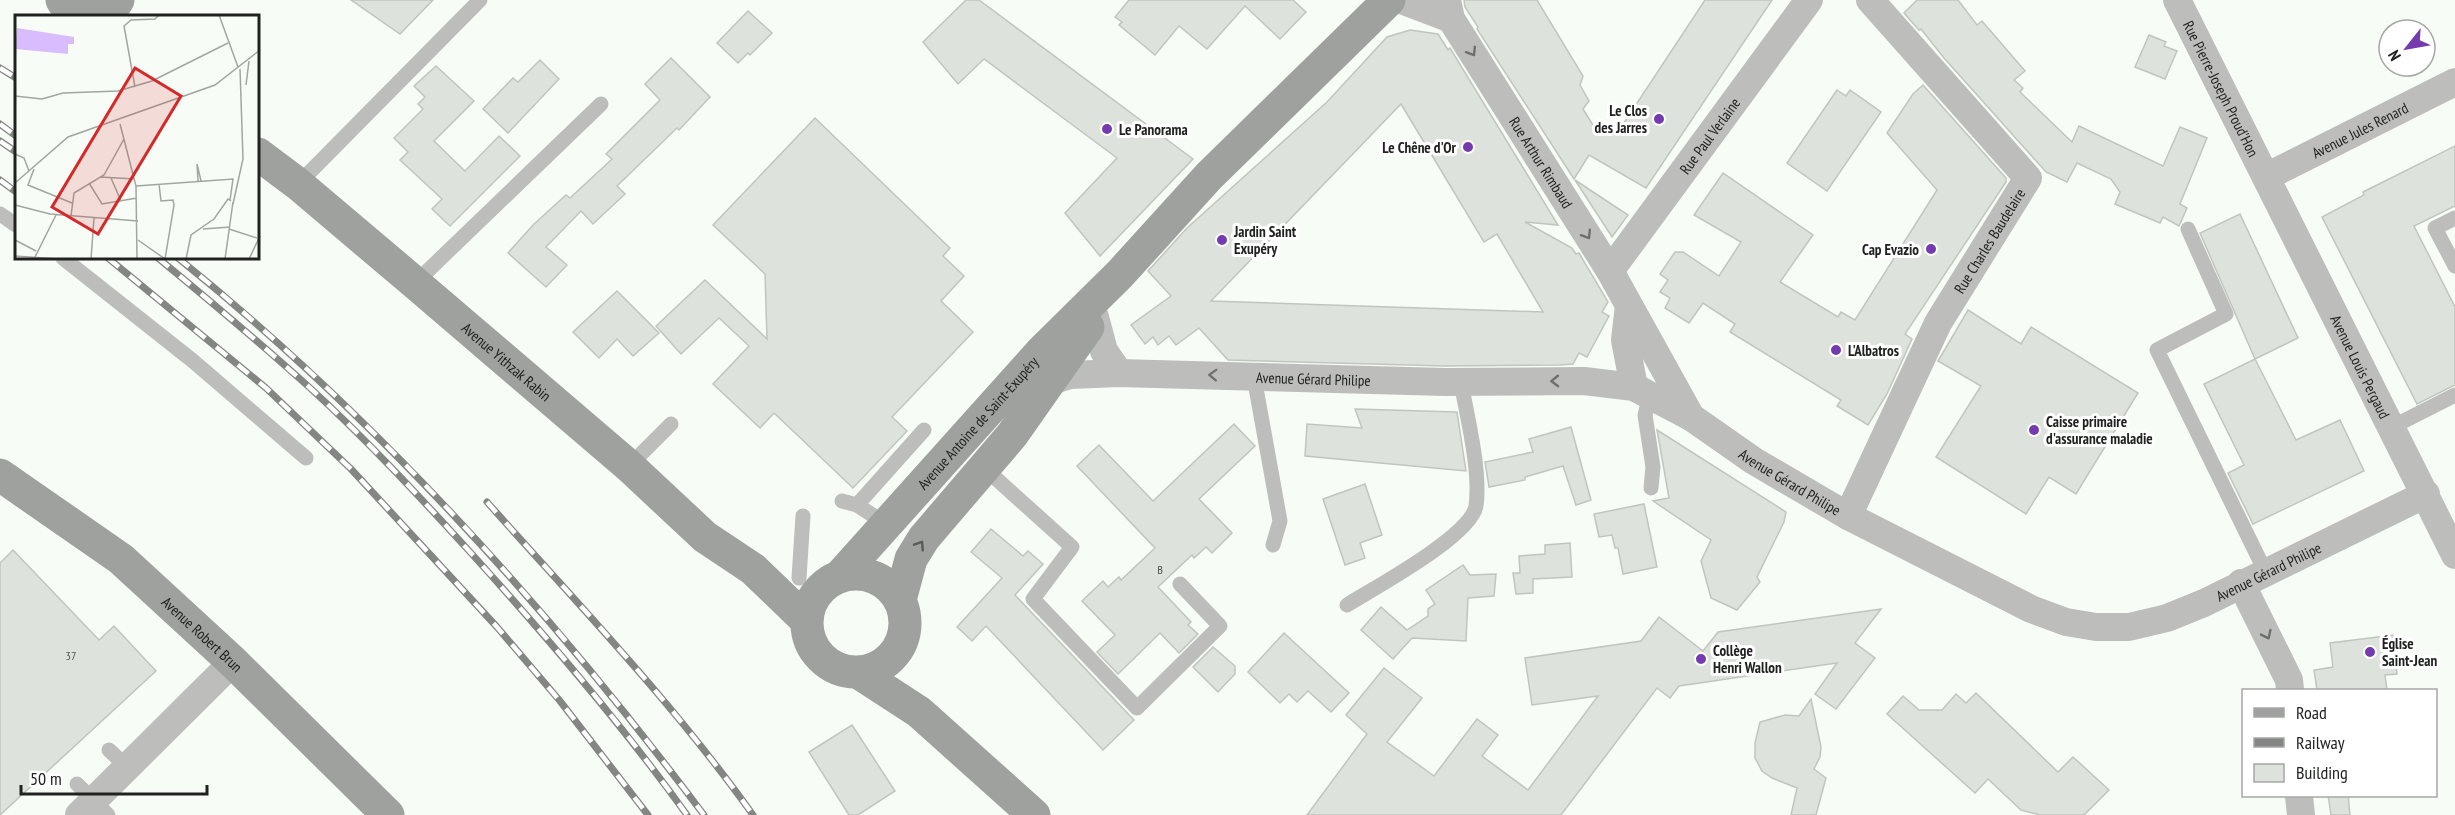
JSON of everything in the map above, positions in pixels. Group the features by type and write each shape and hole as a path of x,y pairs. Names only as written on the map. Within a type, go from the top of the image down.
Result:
{"street":[{"path":"62,0 64,5 76,14 82,15"},
{"name":"Avenue Antoine de Saint-Exupéry","path":"822,578 886,524 1041,352 1120,274 1209,176 1389,0"},
{"name":"Rue Arthur Rimbaud","path":"1401,0 1449,10 1610,271 1691,417"},
{"name":"Rue Paul Verlaine","path":"1610,271 1809,0"},
{"name":"Rue Charles Baudelaire","path":"1848,516 1938,323 2028,178 1870,0"},
{"name":"Rue Pierre-Joseph Proud'Hon","path":"2177,0 2266,177"},
{"name":"Avenue Jules Renard","path":"2266,177 2455,82"},
{"name":"Avenue Yithzak Rabin","path":"260,156 298,184 415,283 628,466 705,537 753,569 806,620"},
{"name":"Avenue Louis Pergaud","path":"2266,177 2455,555"},
{"name":"Avenue Antoine de Saint-Exupéry","path":"900,600 911,559 924,538 1012,435 1095,317 1120,274"},
{"path":"1629,306 1625,340 1642,392"},
{"path":"1095,317 1104,351 1119,373"},
{"path":"1584,381 1625,340"},
{"path":"1642,392 1656,356"},
{"name":"Avenue Gérard Philipe","path":"984,417 1018,394 1050,380 1070,375 1119,373 1461,382 1584,381 1642,392 1691,417 1754,461 1848,516 2031,609 2066,622 2096,627 2129,627 2167,618 2204,603 2426,494"},
{"name":"Avenue Robert Brun","path":"0,475 121,559 233,662 388,815"},
{"name":"Avenue Yithzak Rabin","path":"753,569 770,574 822,578"},
{"path":"859,673 881,665 898,650 905,634 905,616 900,600 889,586 874,577 857,573 822,578 809,605 806,620 808,637 815,652 827,664 843,671 859,673 919,712 1034,815"},
{"path":"2253,577 2289,680 2290,689"},
{"path":"898,650 919,712"},
{"path":"89,803 118,759 233,662"},
{"path":"2299,797 2301,815"}],"lane":[{"path":"298,184 480,0"},
{"path":"415,283 601,104"},
{"path":"0,214 15,224"},
{"path":"2455,218 2435,228 2455,266"},
{"path":"2188,230 2226,314 2157,350 2253,577"},
{"path":"66,260 194,361 306,458"},
{"path":"1254,377 1280,521 1273,545"},
{"path":"1347,606 1451,539 1471,519 1476,507 1476,473 1461,382"},
{"path":"1642,392 1653,467 1652,488"},
{"path":"2392,427 2455,395"},
{"path":"628,466 671,424"},
{"path":"857,505 924,430"},
{"path":"959,444 1072,547 1033,599 1137,708 1220,626 1180,584"},
{"path":"842,501 857,505 886,524"},
{"path":"803,516 822,578"}],"building":[{"path":"351,0 433,0 400,34"},
{"name":"Le Panorama","path":"966,0 979,0 1193,159 1100,256 1065,213 1117,158 984,59 958,84 923,42"},
{"path":"1129,0 1293,0 1306,12 1280,39 1245,6 1207,49 1179,26 1155,55 1119,25 1122,22 1115,17"},
{"name":"Le Clos des Jarres","path":"1464,0 1537,0 1583,76 1580,85 1589,101 1583,109 1596,130 1618,132 1705,0 1772,0 1646,188 1589,155 1574,179 1477,29 1478,27 1465,7"},
{"path":"1917,0 1958,0 1977,25 1982,21 2025,71 2014,80 2023,88 2020,92 2072,142 2079,126 2163,166 2180,127 2207,138 2180,204 2187,208 2179,226 2163,217 2160,223 2115,204 2120,192 2111,179 2077,163 2067,182 2046,172 1921,29 1919,30 1904,13"},
{"path":"748,11 772,33 750,55 748,53 738,63 717,43"},
{"path":"1410,30 1438,34 1448,50 1450,48 1558,225 1525,222 1572,248 1576,254 1579,253 1608,302 1602,312 1609,316 1587,357 1579,353 1573,364 1560,365 1445,366 1228,360 1199,328 1176,345 1169,336 1158,345 1153,337 1145,344 1131,325 1171,296 1148,271 1187,228 1327,102 1387,37","holes":["1401,104 1484,242 1497,234 1543,312 1211,301"]},
{"path":"2149,35 2166,42 2164,46 2177,51 2165,79 2135,67"},
{"path":"671,58 710,97 679,130 677,128 617,186 625,194 593,224 581,211 546,247 567,265 546,287 508,253 533,225 566,195 570,198 612,159 606,154 660,100 645,84"},
{"path":"540,60 559,79 508,133 483,109 513,78 518,82"},
{"path":"436,66 474,101 434,141 465,171 499,136 520,156 450,226 432,209 442,199 400,160 408,152 394,138 423,109 418,104 425,97 414,86"},
{"path":"1923,85 2006,178 2006,182 1905,334 1912,339 1887,394 1868,425 1837,406 1841,400 1730,332 1735,324 1703,303 1689,323 1665,308 1670,298 1660,292 1668,280 1660,274 1675,252 1683,252 1719,276 1741,242 1694,215 1723,173 1813,235 1780,282 1838,317 1841,312 1855,320 1937,190 1887,133 1913,94"},
{"path":"1837,90 1846,96 1850,90 1881,112 1827,191 1787,163"},
{"path":"815,118 950,248 943,256 964,276 941,301 973,332 892,417 907,431 853,488 774,413 760,428 713,384 749,346 719,318 681,354 656,326 705,280 767,339 765,274 713,225"},
{"path":"2455,146 2455,206 2414,226 2455,307 2455,385 2417,404 2322,217 2364,195 2363,192"},
{"path":"1575,180 1628,215 1612,237"},
{"path":"2240,214 2298,338 2255,359 2200,233"},
{"path":"617,291 659,333 633,356 617,339 599,358 573,332"},
{"name":"Caisse primaire d'assurance maladie","path":"1968,310 2021,344 2031,327 2138,393 2076,494 2049,477 2026,514 1936,457 1981,386 1938,361"},
{"path":"2255,359 2296,440 2340,420 2364,471 2253,524 2228,473 2244,465 2204,384"},
{"path":"1355,409 1457,412 1466,471 1305,456 1307,424 1362,428"},
{"path":"1234,424 1255,446 1199,499 1232,533 1212,553 1206,547 1194,558 1192,555 1158,587 1191,622 1188,625 1198,634 1179,653 1160,633 1118,674 1097,652 1115,635 1082,601 1103,581 1108,587 1119,577 1121,580 1155,548 1077,466 1099,445 1153,501"},
{"path":"1571,427 1591,500 1576,505 1563,466 1525,477 1525,480 1489,487 1485,462 1533,452 1529,439"},
{"path":"1657,430 1786,512 1784,522 1757,577 1760,582 1737,610 1711,598 1701,561 1711,540 1653,501 1669,498"},
{"path":"1365,484 1382,535 1360,543 1365,558 1345,565 1323,499"},
{"path":"1644,504 1657,567 1623,574 1618,548 1615,548 1612,535 1599,537 1594,514"},
{"path":"991,529 1023,556 1028,551 1043,564 1015,595 1134,720 1103,750 986,626 972,641 957,627 1002,578 971,552"},
{"path":"1570,543 1572,577 1533,579 1533,593 1516,594 1513,573 1520,573 1519,556 1545,554 1545,545"},
{"path":"13,550 99,640 114,626 156,671 0,815 0,563"},
{"path":"1463,565 1470,575 1496,574 1494,596 1468,598 1466,641 1412,638 1393,659 1361,630 1381,607 1407,630 1428,616 1428,609 1435,604 1426,590"},
{"path":"1881,609 1855,643 1875,658 1836,709 1815,694 1837,663 1679,686 1670,698 1657,688 1561,815 1307,815 1367,734 1346,715 1384,668 1422,698 1387,742 1434,776 1477,719 1498,735 1482,756 1528,790 1598,696 1532,705 1525,658 1641,641 1659,617 1703,651 1718,632"},
{"path":"1284,633 1349,693 1331,712 1308,691 1297,702 1289,694 1280,703 1248,672"},
{"name":"Église Saint-Jean","path":"2393,635 2397,674 2385,675 2387,689 2317,689 2314,670 2333,667 2330,643"},
{"path":"1213,647 1235,666 1235,674 1218,692 1193,667"},
{"path":"1976,693 2058,772 2073,757 2109,790 2084,815 2040,815 2021,810 1988,779 1975,793 1887,714 1903,696 1919,710 1942,710 1956,694 1966,703"},
{"path":"1811,699 1821,747 1820,757 1814,769 1826,778 1816,815 1791,815 1797,788 1772,778 1762,771 1755,758 1755,743 1760,722 1785,715 1799,716"},
{"path":"852,725 895,791 858,815 849,815 809,752"},
{"path":"2328,797 2348,797 2350,815 2331,815"}],"railway":[{"path":"0,68 15,77"},
{"path":"0,124 15,135"},
{"path":"0,141 15,151"},
{"path":"0,180 15,191"},
{"path":"110,260 266,388 351,469 497,627 560,701 648,815"},
{"path":"160,260 309,387 412,489 583,681 687,815"},
{"path":"180,260 323,384 458,520 585,664 704,815"},
{"path":"487,502 658,694 753,815"}],"place":[{"name":"Le Clos des Jarres","path":"1659,119"},
{"name":"Le Panorama","path":"1107,129"},
{"name":"Le Chêne d'Or","path":"1468,147"},
{"name":"Jardin Saint Exupéry","path":"1222,240"},
{"name":"Cap Evazio","path":"1931,249"},
{"name":"L'Albatros","path":"1836,350"},
{"name":"Caisse primaire d'assurance maladie","path":"2034,430"},
{"name":"Église Saint-Jean","path":"2370,652"},
{"name":"Collège Henri Wallon","path":"1701,659"}]}
